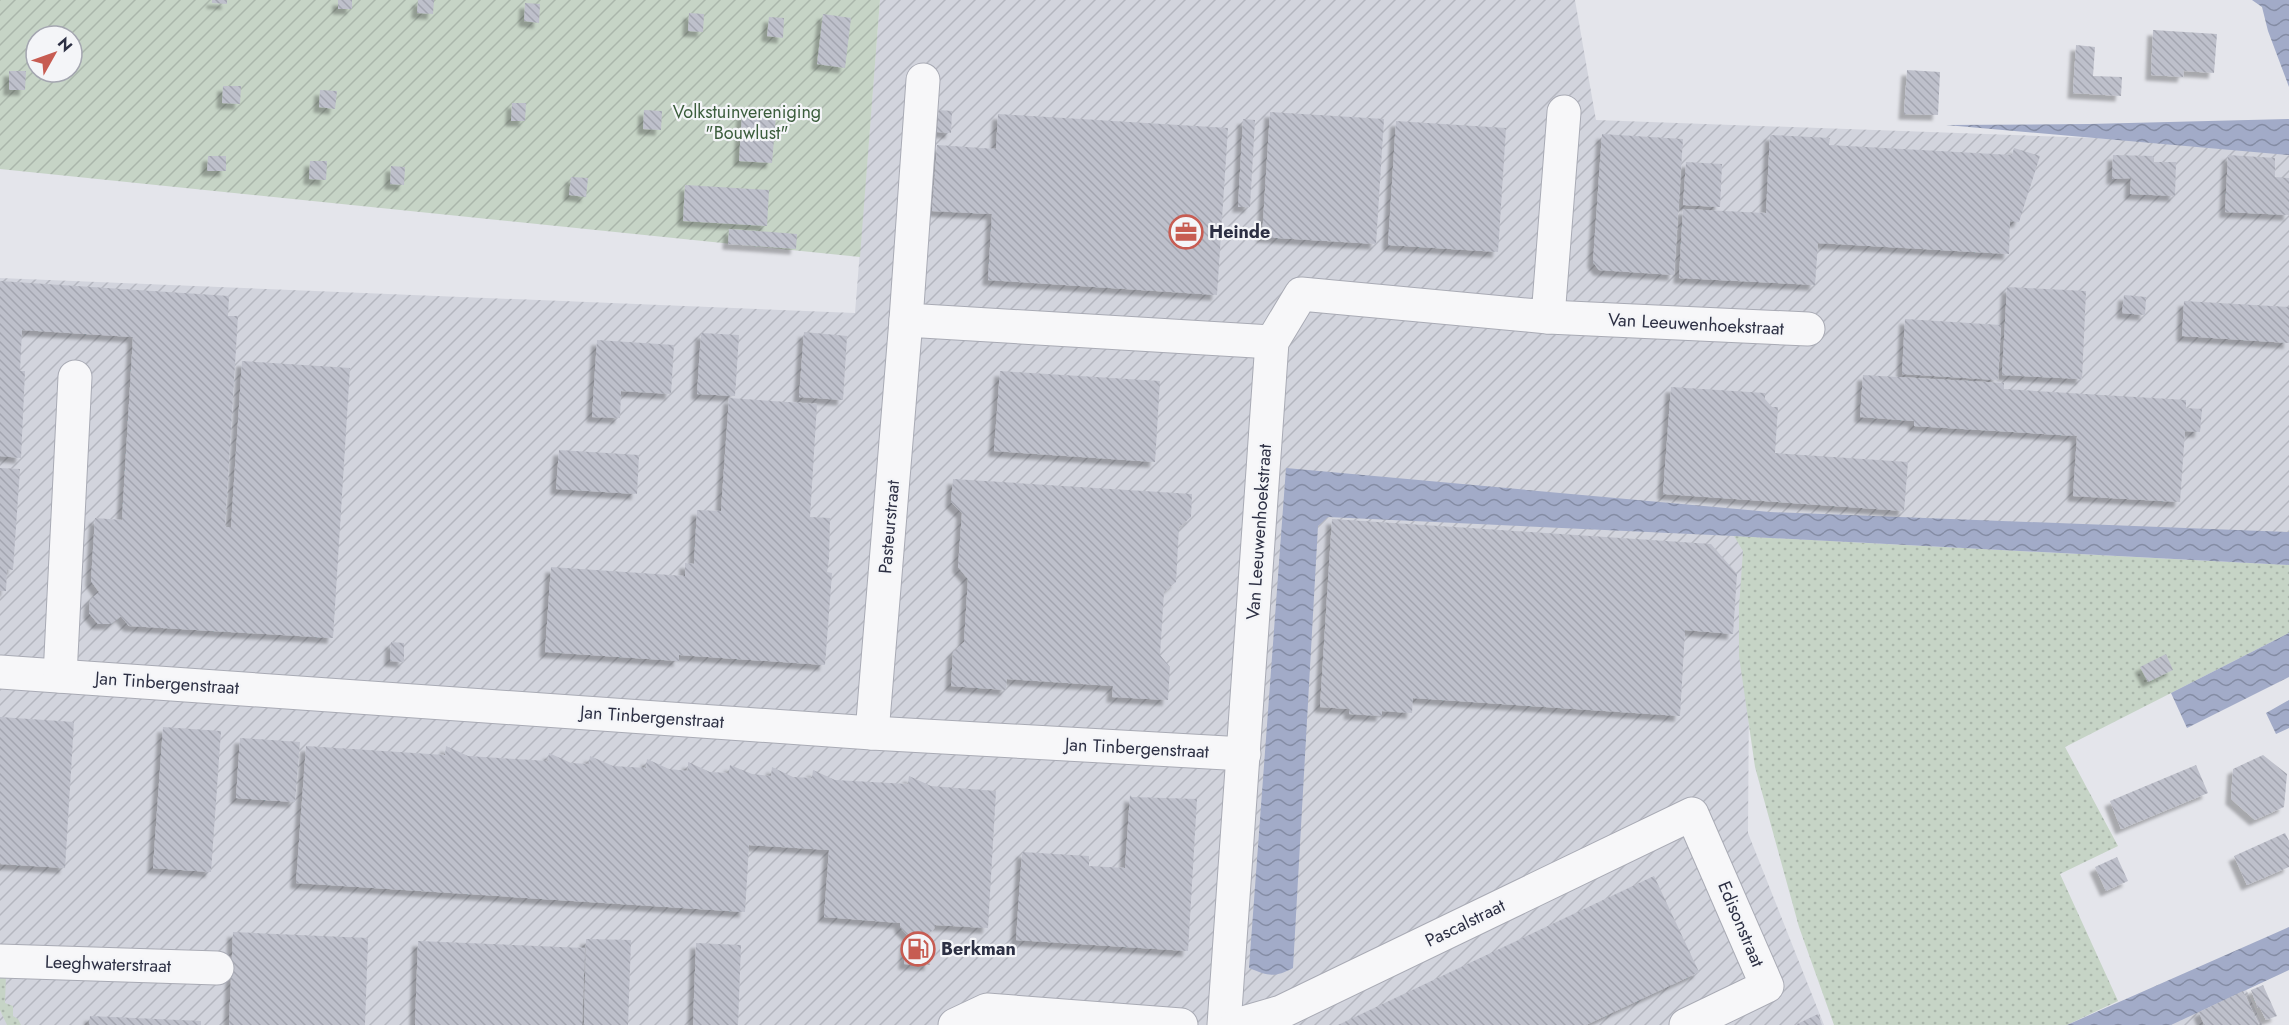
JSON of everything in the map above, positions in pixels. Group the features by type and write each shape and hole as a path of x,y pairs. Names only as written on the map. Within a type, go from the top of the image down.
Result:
{"street":[{"name":"Pasteurstraat","path":"872,733 923,80"},
{"path":"1548,316 1564,112"},
{"name":"Van Leeuwenhoekstraat","path":"1224,1025 1272,342 1301,294 1548,316 1808,329"},
{"path":"906,320 1272,342"},
{"path":"60,676 75,377"},
{"name":"Jan Tinbergenstraat","path":"0,672 872,733 1244,754"},
{"name":"Pascalstraat","path":"1236,1025 1281,1012 1692,814"},
{"name":"Edisonstraat","path":"1686,1025 1767,986 1692,814"},
{"name":"Leeghwaterstraat","path":"0,961 217,968"},
{"path":"955,1025 987,1010 1181,1025"}],"shaded area":[{"path":"880,0 1575,0 1596,120 2289,145 2289,533 1750,544 1748,833 1824,1025 0,1025 0,278 855,313"},
{"path":"2245,987 2262,1025 2167,1025"}],"green space":[{"name":"Volkstuinvereniging \"Bouwlust\"","path":"0,0 880,0 860,257 0,169"},
{"path":"1734,536 2289,565 2289,633 2065,747 2118,846 2060,874 2118,1001 2067,1025 1834,1025 1799,927 1755,767 1739,656 1739,607 1743,551"},
{"path":"0,974 6,975 5,1003 13,1006 13,1016 21,1025 7,1025 0,1010"}],"water":[{"path":"2252,0 2289,0 2289,87 2268,31 2262,7"},
{"path":"2289,119 2289,155 1946,125 2089,124"},
{"path":"1286,468 1770,512 2289,532 2289,565 1328,517 1318,526 1293,968 1271,975 1249,968"},
{"path":"2289,633 2289,677 2187,728 2171,693"},
{"path":"2289,700 2289,728 2276,734 2266,713"},
{"path":"2289,927 2289,970 2171,1025 2067,1025"}],"building":[{"path":"212,0 227,0 227,4 212,3"},
{"path":"338,0 352,0 352,9 338,9"},
{"path":"418,0 434,0 433,14 417,13"},
{"path":"525,3 540,4 539,23 524,21"},
{"path":"689,13 704,14 703,32 688,31"},
{"path":"823,14 851,18 845,68 817,64"},
{"path":"769,17 784,18 783,38 767,36"},
{"path":"2153,30 2217,34 2214,73 2184,71 2183,77 2151,75"},
{"path":"2076,45 2095,47 2093,76 2122,77 2121,96 2073,93"},
{"path":"1907,70 1940,72 1938,115 1904,114"},
{"path":"9,71 24,71 25,90 9,90"},
{"path":"223,86 241,86 240,104 222,103"},
{"path":"320,90 337,91 335,109 319,107"},
{"path":"512,103 526,103 525,121 511,121"},
{"path":"644,110 662,111 661,130 643,129"},
{"path":"939,110 952,111 951,133 937,132"},
{"path":"1270,112 1384,119 1376,244 1262,237"},
{"path":"742,113 776,115 772,163 739,161"},
{"path":"998,114 1228,128 1217,295 988,280 992,214 932,211 937,145 996,149"},
{"path":"1243,119 1255,120 1250,207 1238,207"},
{"path":"1396,121 1506,128 1498,252 1388,245"},
{"path":"1602,134 1683,139 1674,275 1599,270 1593,262"},
{"path":"1770,135 1830,138 1829,145 2012,155 2014,148 2040,156 2019,222 2010,221 2009,254 1818,243 1815,285 1679,278 1683,209 1766,213"},
{"path":"2113,155 2154,156 2154,162 2176,162 2175,196 2130,194 2131,178 2112,179"},
{"path":"2228,155 2275,158 2275,177 2289,178 2289,215 2225,212"},
{"path":"208,156 226,156 226,171 207,171"},
{"path":"310,161 327,161 326,180 309,179"},
{"path":"1686,162 1722,164 1720,207 1683,205"},
{"path":"391,166 405,167 404,185 390,184"},
{"path":"571,177 588,178 586,197 569,195"},
{"path":"685,185 769,190 767,226 683,221"},
{"path":"729,229 797,234 796,249 728,244"},
{"path":"0,281 229,296 228,316 238,316 225,527 231,527 242,361 350,368 333,638 129,626 121,616 111,624 98,624 89,613 90,600 99,592 91,581 95,518 122,520 133,337 22,330 20,371 25,371 21,458 0,456"},
{"path":"2007,287 2086,291 2082,379 2002,375"},
{"path":"2124,295 2146,297 2145,315 2122,313"},
{"path":"2184,301 2289,307 2289,343 2182,336"},
{"path":"1905,319 2001,325 1998,380 1902,374"},
{"path":"804,332 847,336 843,400 799,397"},
{"path":"701,333 739,335 735,396 697,394"},
{"path":"597,340 674,345 671,394 621,391 620,418 592,417"},
{"path":"1000,371 1160,381 1155,462 994,451"},
{"path":"1863,375 2004,383 2004,389 2186,400 2186,408 2202,409 2200,432 2185,431 2180,502 2073,496 2077,436 1914,426 1914,421 1860,417"},
{"path":"1671,387 1765,393 1765,399 1772,407 1778,407 1775,453 1908,462 1904,511 1663,494"},
{"path":"729,398 817,404 810,517 830,518 827,572 832,573 825,665 679,655 679,661 545,652 551,567 685,576 685,563 694,564 697,510 721,511"},
{"path":"559,450 639,455 637,494 556,489"},
{"path":"0,468 20,469 13,570 7,569 6,591 0,591"},
{"path":"953,479 1192,494 1191,517 1179,527 1176,582 1164,592 1160,655 1170,667 1168,700 1112,697 1113,686 1007,679 1006,690 951,686 953,652 964,642 968,579 958,567 962,513 951,502"},
{"path":"1332,519 1711,544 1737,574 1733,634 1685,630 1680,716 1413,698 1412,713 1382,711 1382,716 1349,714 1350,709 1320,707"},
{"path":"391,642 404,643 404,662 390,661"},
{"path":"2166,654 2173,670 2148,682 2140,667"},
{"path":"0,717 74,722 65,868 0,864"},
{"path":"163,727 221,731 211,872 153,868"},
{"path":"240,738 300,742 295,802 236,798"},
{"path":"306,746 445,755 446,746 468,756 548,761 549,753 571,763 589,764 590,756 613,766 646,768 647,759 669,769 688,771 688,762 710,772 729,773 730,765 752,774 771,776 772,767 793,777 812,778 813,770 835,780 908,784 909,776 931,786 996,791 988,928 935,925 934,929 923,939 910,938 900,927 900,923 824,917 829,850 749,845 745,912 296,883"},
{"path":"2263,755 2287,774 2284,807 2255,820 2231,799 2233,769"},
{"path":"2196,765 2208,793 2121,829 2110,801"},
{"path":"1130,795 1132,797 1197,799 1188,951 1016,940 1022,852 1089,856 1089,866 1125,868"},
{"path":"2285,833 2289,841 2289,867 2247,885 2234,856"},
{"path":"2117,857 2128,881 2106,891 2095,867"},
{"path":"1654,876 1699,972 1586,1025 1338,1025"},
{"path":"233,932 368,938 365,1025 229,1025"},
{"path":"586,939 631,940 628,1025 584,1025"},
{"path":"906,940 931,941 930,965 904,964"},
{"path":"418,941 585,948 582,1025 415,1025"},
{"path":"696,943 741,945 738,1025 693,1025"},
{"path":"2263,985 2277,1016 2266,1020 2251,990"},
{"path":"2243,991 2259,1025 2204,1025 2199,1012"},
{"path":"1818,1014 1822,1025 1795,1025"},
{"path":"90,1016 201,1021 201,1025 89,1025"}],"place":[{"name":"Heinde","path":"1186,232"},
{"name":"Berkman","path":"918,949"}]}
